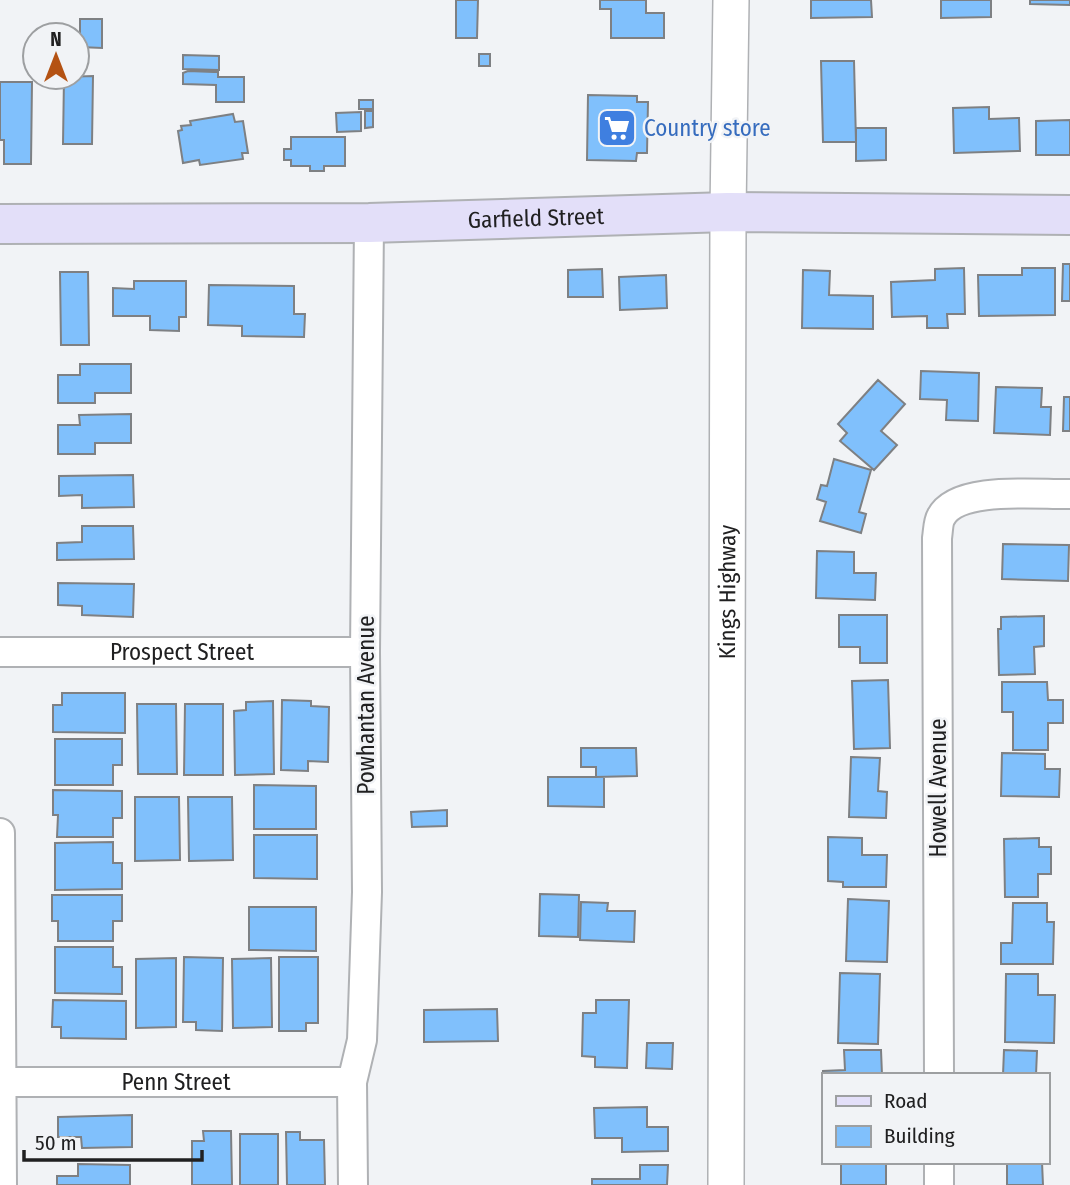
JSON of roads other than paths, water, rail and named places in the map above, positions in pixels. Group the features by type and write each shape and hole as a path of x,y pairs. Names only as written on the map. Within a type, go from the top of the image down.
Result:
{"main road":[{"name":"Garfield Street","path":"0,224 369,223 728,212 1070,215"}],"street":[{"name":"Kings Highway","path":"726,1185 728,212 731,0"},
{"name":"Powhantan Avenue","path":"353,1185 352,1082 362,1040 366,905 365,652 369,223"},
{"name":"Howell Avenue","path":"939,1073 937,538 941,517 951,505 968,498 990,495 1070,494"},
{"name":"Prospect Street","path":"0,652 365,652"},
{"path":"0,833 2,1185"},
{"name":"Penn Street","path":"1,1082 352,1082"},
{"path":"939,1164 939,1185"}],"place":[{"name":"Country store","path":"617,128"}]}
